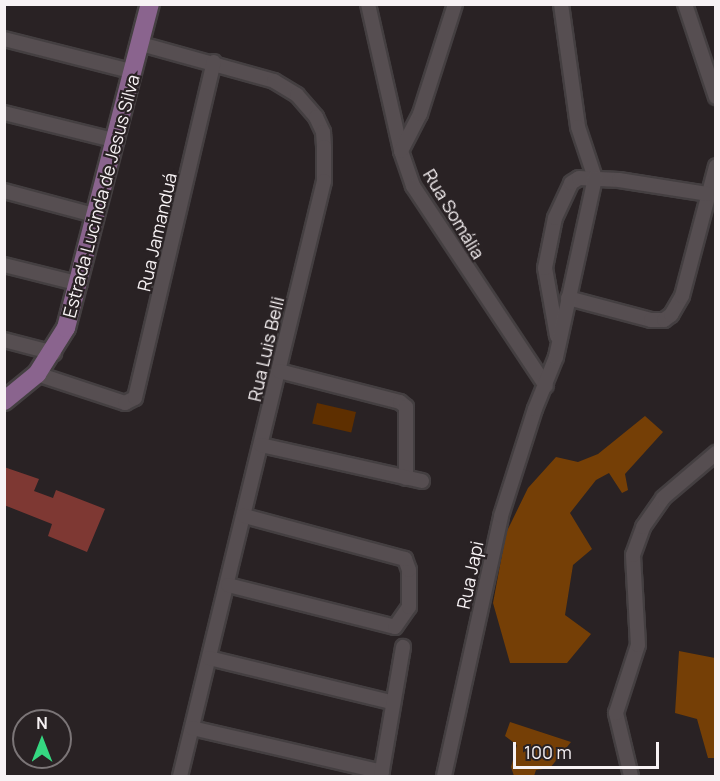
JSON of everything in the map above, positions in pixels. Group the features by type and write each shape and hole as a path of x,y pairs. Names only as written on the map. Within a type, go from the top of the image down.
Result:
{"main road":[{"name":"Estrada Lucinda de Jesus Silva","path":"4,401 37,374 54,353 80,284 150,4"}],"street":[{"name":"Rua Somália","path":"368,4 401,151 413,186 546,386"},
{"path":"401,151 420,114 455,4"},
{"path":"561,4 578,127 595,178"},
{"path":"685,4 716,97"},
{"path":"4,39 134,72"},
{"name":"Rua Luis Belli","path":"141,44 214,62 274,81 297,95 323,132 324,181 180,777"},
{"name":"Rua Jamanduá","path":"37,374 125,403 135,398 214,62"},
{"path":"4,113 117,141"},
{"path":"568,298 663,320 682,296 716,166"},
{"path":"558,342 547,288 549,240 571,183 579,178 595,178 707,194"},
{"name":"Rua Japi","path":"444,777 501,516 546,386 595,178"},
{"path":"4,191 98,216"},
{"path":"4,265 80,284"},
{"path":"4,340 54,353"},
{"path":"279,371 399,402 408,411 406,478"},
{"path":"261,445 422,481"},
{"path":"631,777 616,713 638,645 633,555 643,526 663,498 716,453"},
{"path":"228,585 395,627 409,607 408,564 398,555 244,516"},
{"path":"192,728 382,774 391,702 403,647"},
{"path":"209,658 391,702"}],"shaded area":[{"path":"317,403 356,412 351,432 312,423"},
{"path":"645,416 663,432 625,474 628,490 622,493 609,473 596,480 570,513 592,549 573,565 565,615 591,634 567,663 510,663 493,603 506,533 528,488 556,457 578,462 598,454"},
{"path":"679,651 715,658 715,758 708,758 697,719 675,713"},
{"path":"510,722 571,742 550,768 536,770 534,776 514,776 511,767 517,745 505,736"}],"building":[{"path":"4,467 39,479 34,491 53,498 56,490 105,509 87,552 48,536 52,524 4,505"}]}
